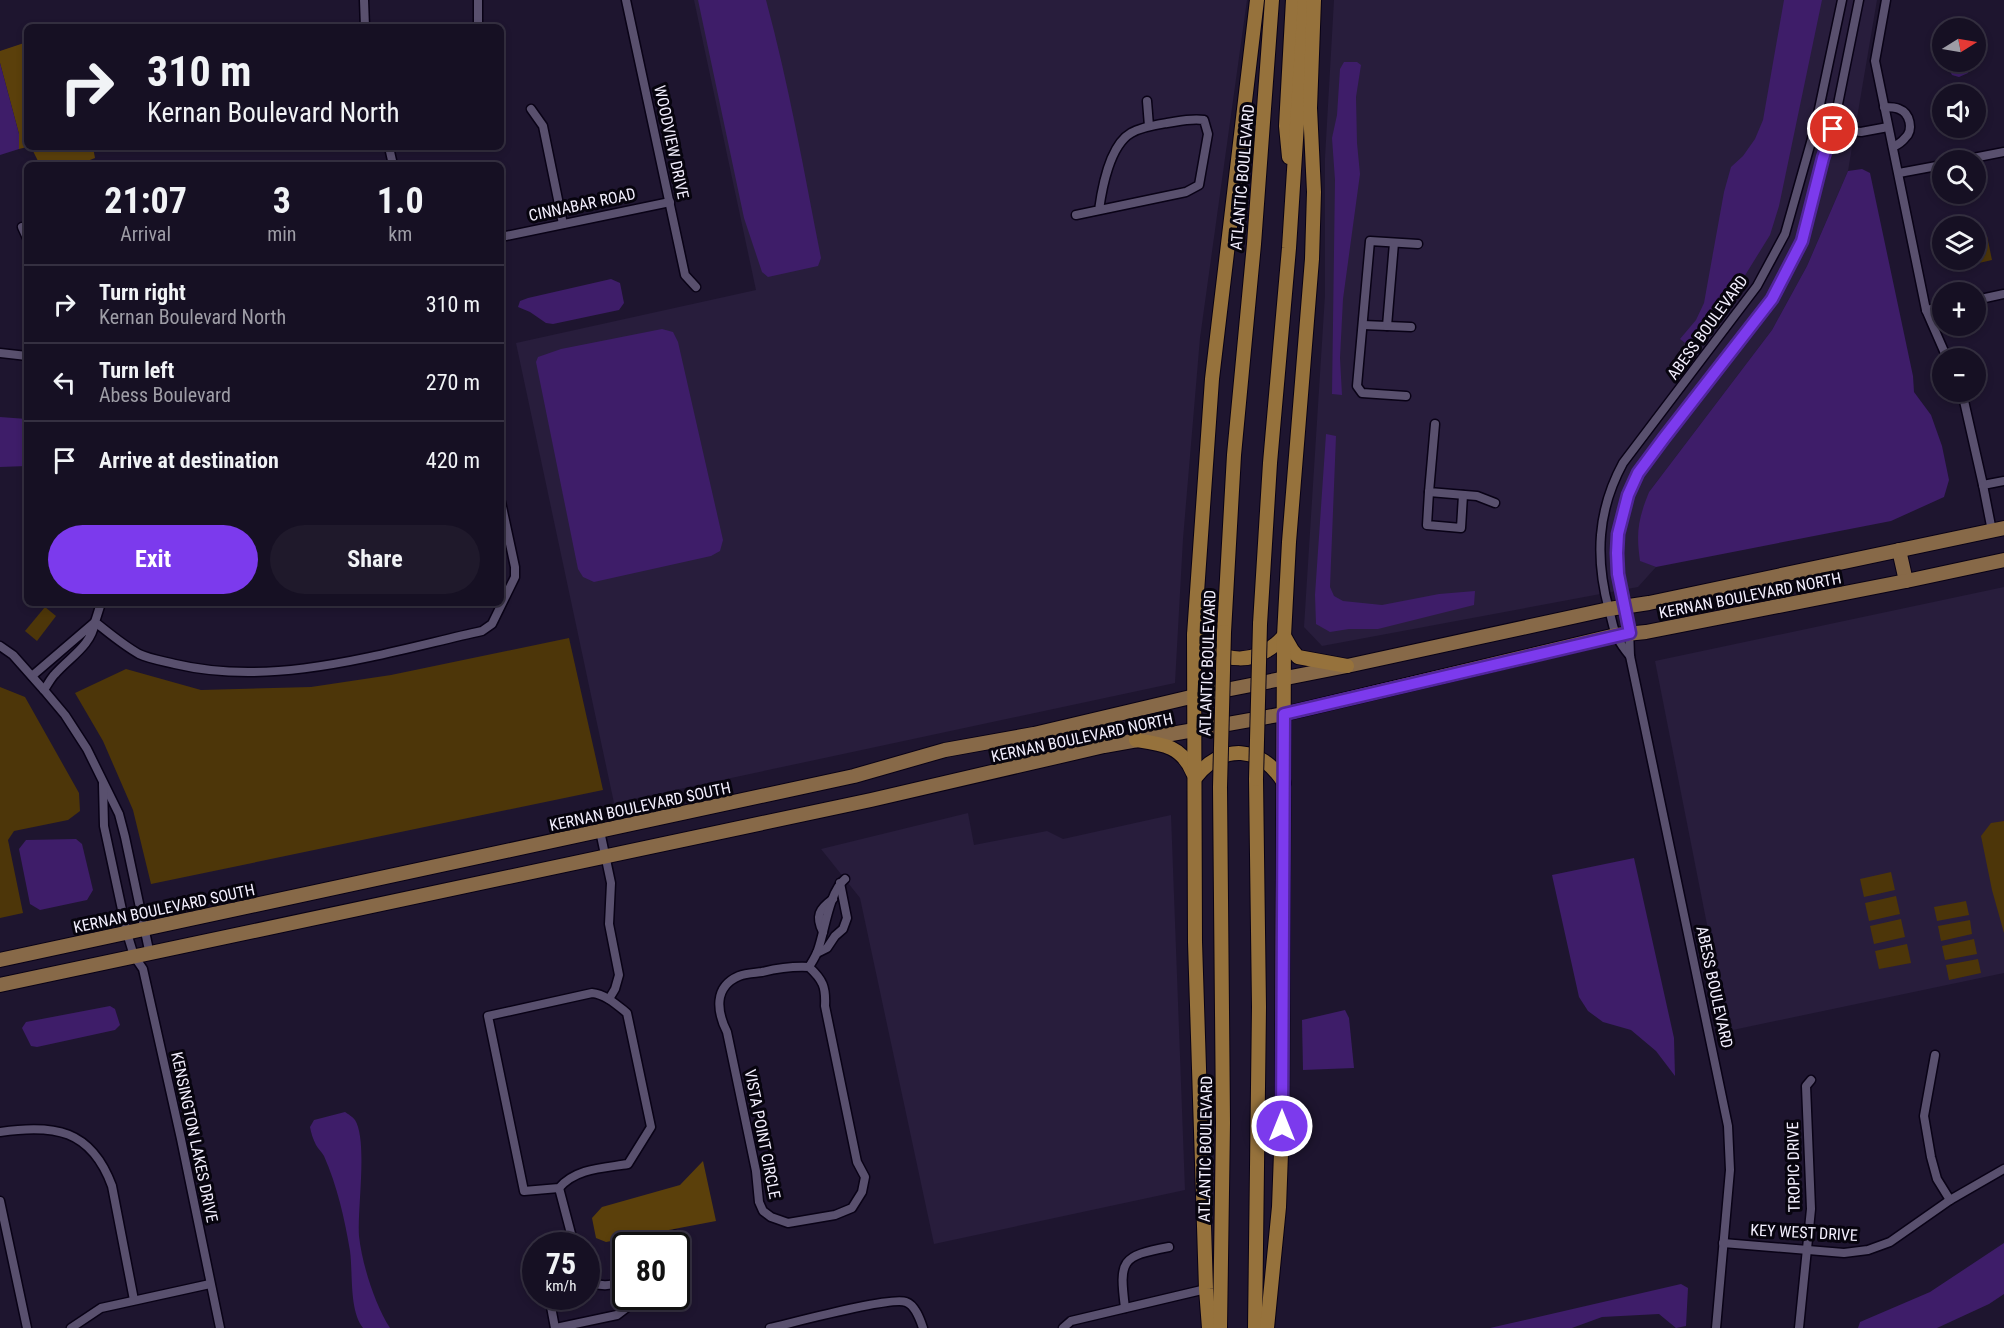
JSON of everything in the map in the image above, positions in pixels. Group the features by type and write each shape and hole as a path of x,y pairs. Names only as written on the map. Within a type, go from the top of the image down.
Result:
{"highway":[{"path":"1209,1328 1195,942 1194,635 1212,379 1257,0"},
{"name":"ATLANTIC BOULEVARD","path":"1220,1328 1223,1123 1220,788 1224,632 1234,455 1254,244 1272,0"},
{"path":"1293,0 1286,126 1293,195"},
{"path":"1255,1328 1259,1029 1256,779 1260,624 1270,463 1293,195 1305,0"},
{"path":"1266,1328 1279,1207 1282,1126 1284,636 1289,542 1312,259 1314,202 1310,108 1314,0"},
{"path":"1194,635 1214,652 1239,659 1265,653 1284,636"},
{"path":"1284,636 1298,657 1347,666"},
{"path":"1136,740 1168,746 1179,752 1189,763 1195,778"},
{"path":"1195,778 1203,767 1214,759 1227,754 1241,753 1254,755 1267,762 1277,771 1284,783"}],"main road":[{"name":"KERNAN BOULEVARD NORTH","path":"1284,677 1347,666 1609,609 1998,530"},
{"path":"1899,550 1906,581"},
{"name":"KERNAN BOULEVARD NORTH","path":"606,856 871,800 1104,746 1284,714 1616,635 1646,632 2004,560"},
{"name":"KERNAN BOULEVARD SOUTH","path":"0,960 854,777 945,750 1034,734 1284,677"},
{"path":"0,985 606,856"}],"street":[{"path":"364,0 365,24"},
{"path":"478,0 478,24"},
{"name":"WOODVIEW DRIVE","path":"626,0 685,275 696,287"},
{"name":"ABESS BOULEVARD","path":"1630,656 1616,635 1601,575 1600,547 1604,515 1616,477 1623,463 1757,286 1785,234 1815,128 1842,0"},
{"name":"ABESS BOULEVARD","path":"1716,1328 1730,1170 1728,1126 1630,656 1630,633 1618,574 1618,534 1628,495 1638,473 1772,299 1802,241 1823,158 1833,129 1859,0"},
{"path":"1887,0 1875,61 1926,310 1943,348"},
{"path":"1147,101 1149,126"},
{"path":"1884,107 1899,108 1910,121 1907,137 1893,147"},
{"path":"531,109 543,126 563,224"},
{"path":"1076,215 1186,192 1199,185 1208,134 1204,120 1194,118 1149,126 1129,134 1118,147 1103,179 1099,210"},
{"path":"1815,128 1861,132 1888,127"},
{"path":"1986,156 2004,153"},
{"path":"1899,173 1932,167"},
{"name":"CINNABAR ROAD","path":"504,236 670,202"},
{"path":"22,227 24,231"},
{"path":"1406,396 1362,393 1357,386 1371,241 1418,244"},
{"path":"1387,326 1394,243"},
{"path":"1986,298 2004,294"},
{"path":"1926,310 1932,309"},
{"path":"1363,325 1411,327"},
{"path":"0,353 24,356"},
{"path":"1964,402 1983,485 1998,530"},
{"path":"1435,424 1427,525 1461,528 1463,495"},
{"path":"1983,485 2004,481"},
{"path":"1429,492 1477,496 1495,503"},
{"path":"504,516 515,577 504,599"},
{"path":"44,690 55,674 87,643 93,632 100,606"},
{"path":"95,622 121,643 140,654 197,669 216,671 320,667 482,631 492,624 501,606"},
{"path":"32,676 95,622"},
{"path":"0,646 13,655 65,715 87,749 119,814 151,952 143,969"},
{"name":"KENSINGTON LAKES DRIVE","path":"103,784 104,826 127,933 134,956 143,969 220,1328"},
{"path":"600,831 611,883 609,924 619,975 609,999"},
{"path":"809,967 817,953 833,899 842,881 847,918 843,929 827,948 817,953"},
{"name":"VISTA POINT CIRCLE","path":"793,966 809,967 826,990 825,1006 857,1162 865,1177 862,1192 852,1208 835,1215 788,1222 771,1217 763,1211 759,1202 756,1172 727,1032 718,1007 720,995 726,986 738,976 793,966"},
{"path":"592,993 609,999 627,1013 651,1127 628,1164 579,1173 567,1179 559,1188 524,1191 488,1016 592,993"},
{"path":"1935,1055 1924,1116 1937,1179 1950,1200"},
{"name":"TROPIC DRIVE","path":"1799,1328 1811,1209 1806,1086 1811,1080"},
{"path":"0,1132 26,1128 50,1129 73,1137 98,1156 112,1186 134,1299"},
{"name":"KEY WEST DRIVE","path":"1723,1243 1844,1252 1868,1250 1897,1237 1950,1200 2004,1169"},
{"path":"559,1188 571,1232"},
{"path":"0,1201 4,1242 27,1328"},
{"path":"1125,1308 1121,1279 1125,1265 1132,1256 1169,1246"},
{"path":"71,1328 101,1308 210,1284"},
{"path":"1063,1328 1071,1321 1206,1289"},
{"path":"770,1328 899,1300 909,1302 924,1328"},
{"path":"552,1310 556,1328 617,1315 624,1310"}],"shaded area":[{"path":"694,0 1247,0 1200,338 1183,539 1175,683 614,803 516,343 756,290"},
{"path":"698,0 766,0 782,64 821,258 818,266 768,277 762,272 744,218"},
{"path":"1334,0 1877,0 1848,171 1807,266 1772,330 1649,492 1641,561 1656,567 1638,587 1322,646 1304,627 1325,295 1325,158"},
{"path":"1784,0 1822,0 1779,206 1770,235 1744,277 1689,346 1680,339 1696,320 1704,303 1724,192 1731,167 1743,156 1755,139 1763,120"},
{"path":"24,43 24,148 19,149 19,134 0,63 0,51"},
{"path":"1344,62 1357,62 1361,65 1356,97 1360,174 1343,299 1340,358 1342,395 1332,394 1335,180 1332,138 1337,115 1340,69"},
{"path":"0,63 19,134 19,149 0,155"},
{"path":"1950,72 1968,72 1959,77 1952,75"},
{"path":"32,150 94,150 95,158 85,162 38,162"},
{"path":"1862,169 1870,173 1913,376 1914,392 1931,415 1942,446 1949,480 1944,497 1891,521 1656,567 1640,561 1639,526 1649,492 1772,330 1807,266 1848,171"},
{"path":"1986,236 1992,260 1986,261"},
{"path":"611,279 620,283 624,303 619,310 553,324 546,323 518,307 520,301 528,298"},
{"path":"662,329 673,332 678,342 723,540 720,551 711,556 594,582 583,577 578,569 536,362 538,357 561,349"},
{"path":"0,417 24,419 24,466 0,467"},
{"path":"1326,434 1336,436 1330,587 1334,596 1343,601 1382,605 1439,594 1475,591 1474,605 1378,629 1349,629 1330,632 1316,624 1315,595"},
{"path":"2004,587 2004,973 1728,1031 1655,661"},
{"path":"45,607 56,616 37,641 25,631"},
{"path":"569,638 603,790 151,884 133,810 103,741 75,693 126,669 201,690 311,687 391,675"},
{"path":"0,687 25,697 79,793 80,811 68,820 14,831 8,840 23,913 0,918"},
{"path":"968,813 974,845 1047,831 1063,839 1171,815 1185,1190 934,1244 860,898 821,849"},
{"path":"2004,821 2004,933 1981,836 1991,823"},
{"path":"76,839 82,844 93,890 87,900 40,910 30,904 19,849 26,840"},
{"path":"1634,858 1674,1038 1675,1076 1656,1051 1631,1030 1603,1022 1588,1011 1579,997 1552,875"},
{"path":"1891,872 1895,890 1864,897 1860,879"},
{"path":"1896,896 1900,914 1869,921 1865,903"},
{"path":"1966,901 1969,915 1937,921 1934,907"},
{"path":"1901,919 1905,937 1874,944 1870,926"},
{"path":"1970,920 1972,934 1941,941 1938,926"},
{"path":"1974,939 1977,954 1945,960 1942,946"},
{"path":"1907,944 1911,963 1879,969 1875,951"},
{"path":"1978,959 1981,973 1949,980 1946,965"},
{"path":"110,1006 115,1009 120,1025 115,1030 37,1047 31,1046 22,1028 26,1022"},
{"path":"1345,1010 1349,1018 1354,1068 1303,1070 1302,1020"},
{"path":"345,1112 355,1120 361,1143 359,1236 363,1259 374,1296 390,1328 363,1328 355,1311 346,1227 329,1167 310,1129 314,1120"},
{"path":"703,1161 716,1221 658,1232 612,1232 612,1241 606,1242 600,1240 600,1232 595,1232 592,1218 602,1207 680,1185"},
{"path":"2004,1243 2004,1294 1989,1304 1937,1328 1858,1328 1860,1322 1930,1292"},
{"path":"1681,1284 1688,1288 1686,1326 1676,1328 1659,1314 1602,1317 1572,1328 1490,1328"}],"route":[{"path":"1282,1126 1284,714 1630,633 1618,574 1617,553 1618,534 1628,495 1638,473 1772,299 1802,241 1823,158 1833,129"}]}
